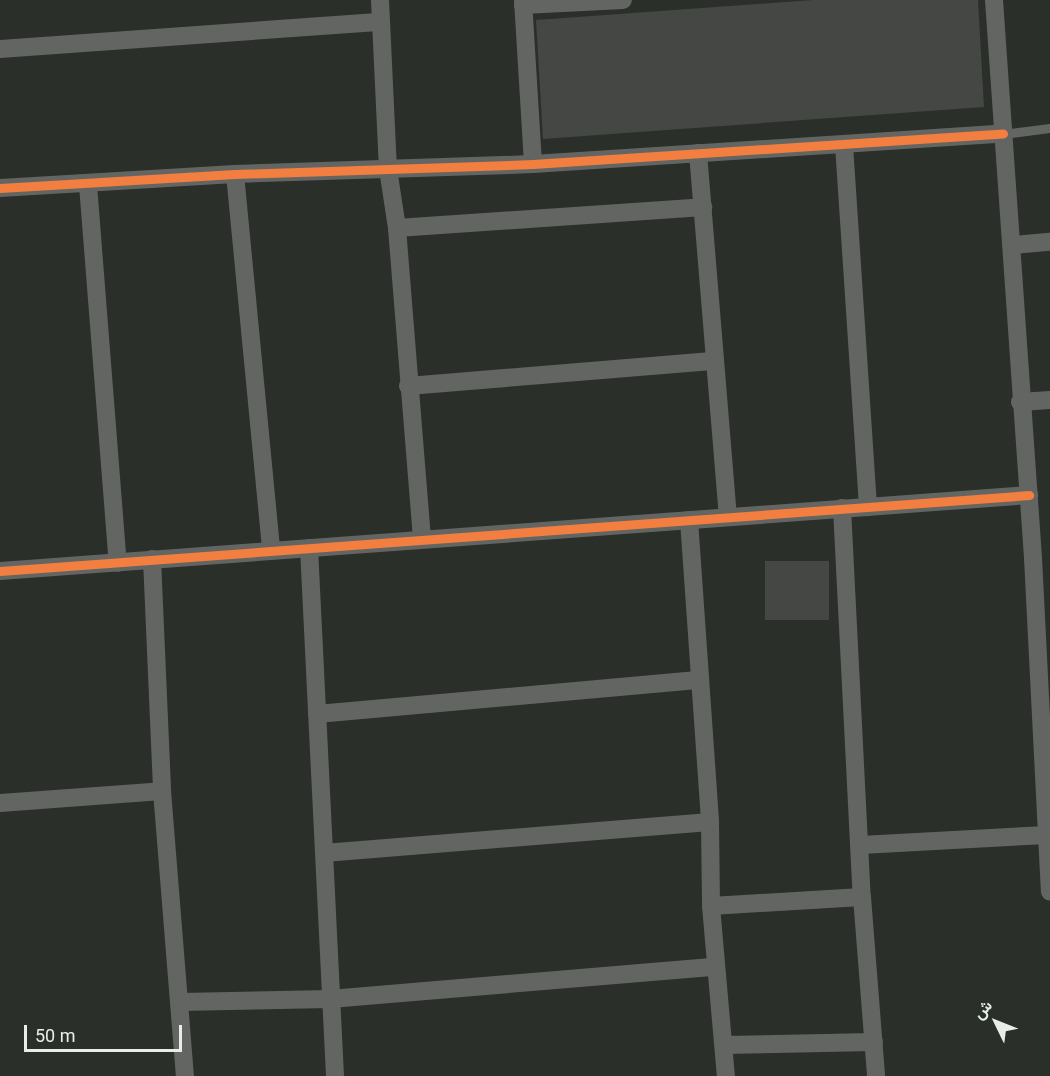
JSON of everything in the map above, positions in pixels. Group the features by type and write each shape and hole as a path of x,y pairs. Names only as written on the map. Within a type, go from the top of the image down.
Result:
{"street":[{"path":"380,0 388,170 396,228 422,539"},
{"path":"533,164 523,3 623,0"},
{"path":"994,0 1013,245 1020,402 1029,495 1042,557 1050,892"},
{"path":"0,49 381,22"},
{"path":"0,188 88,185 235,174 533,164 1003,134"},
{"path":"844,145 868,507"},
{"path":"698,153 728,516"},
{"path":"235,174 272,550"},
{"path":"88,185 117,563"},
{"path":"396,228 703,207"},
{"path":"1013,245 1050,242"},
{"path":"408,386 715,361"},
{"path":"1020,402 1050,400"},
{"path":"0,571 1029,495"},
{"path":"842,508 862,897 876,1076"},
{"path":"689,520 697,680 710,822 711,906 715,968 726,1076"},
{"path":"309,548 335,1076"},
{"path":"152,559 162,791 184,1076"},
{"path":"317,714 697,680"},
{"path":"0,803 162,791"},
{"path":"324,853 710,822"},
{"path":"861,844 1047,835"},
{"path":"711,906 862,897"},
{"path":"180,1002 330,999 715,968"},
{"path":"724,1045 874,1042"}],"lane":[{"path":"1003,134 1050,128"}],"building":[{"path":"813,0 978,0 984,107 543,139 536,20"},
{"path":"765,561 829,561 829,620 765,620"}],"cycle path":[{"path":"0,188 235,174 533,164 1003,134"},
{"path":"0,571 1029,495"}]}
